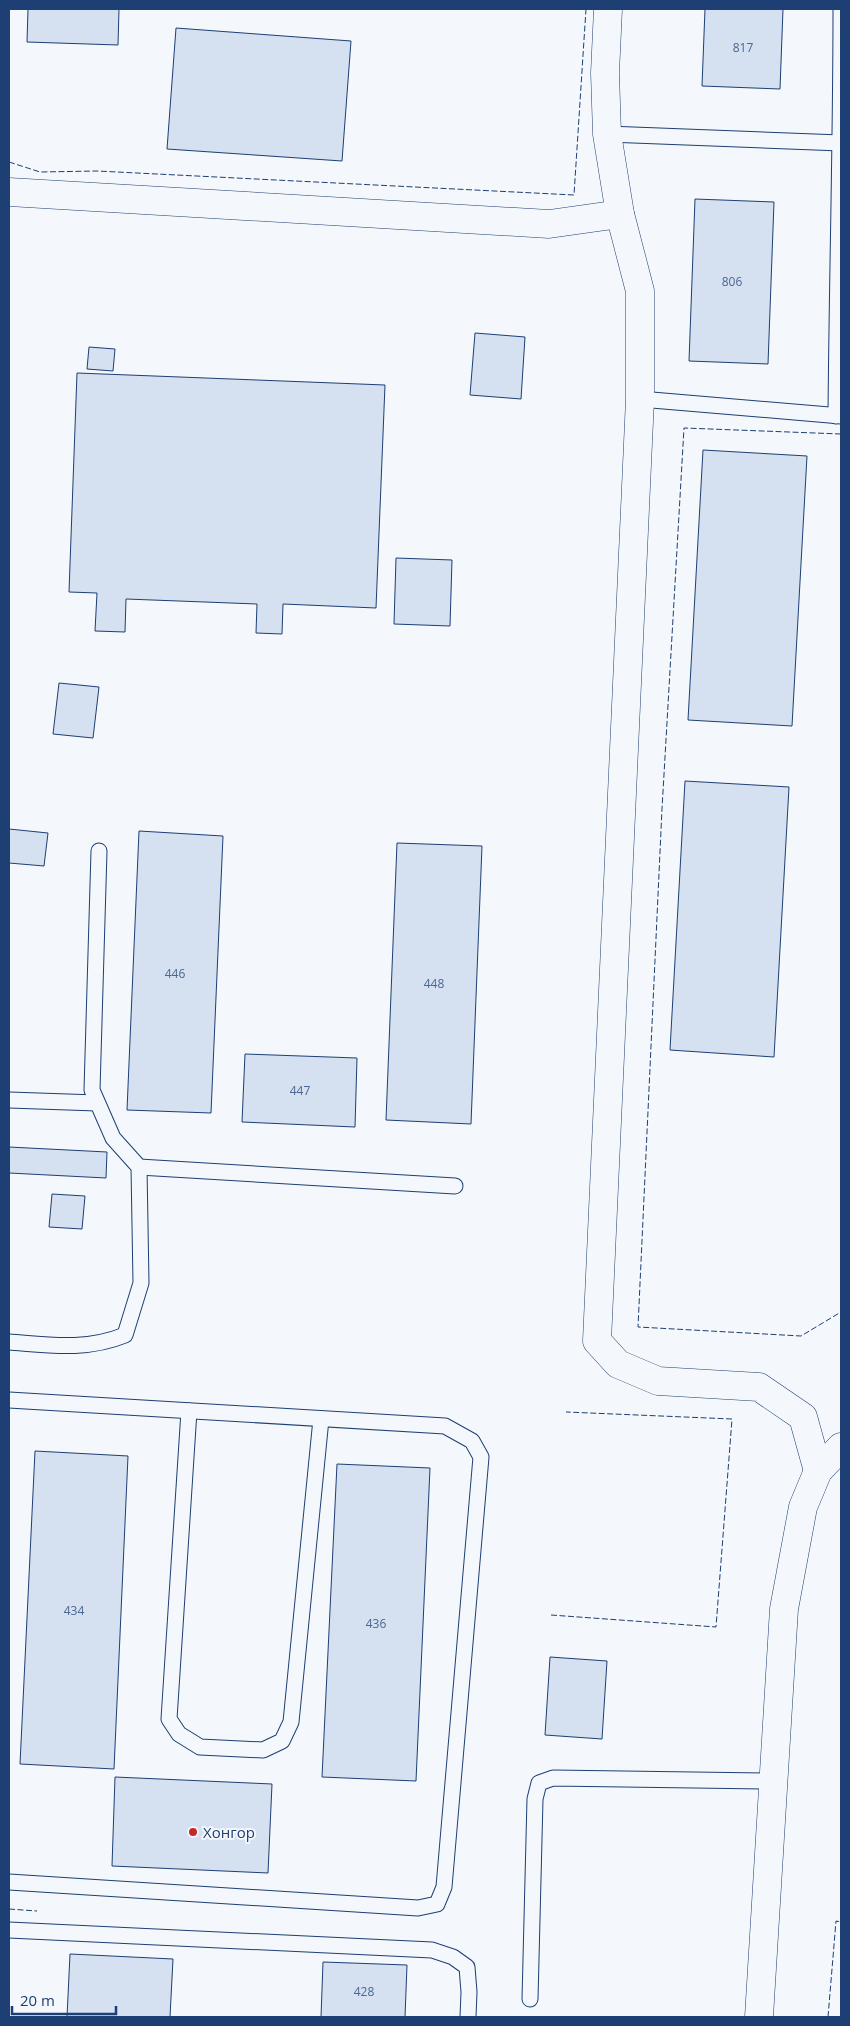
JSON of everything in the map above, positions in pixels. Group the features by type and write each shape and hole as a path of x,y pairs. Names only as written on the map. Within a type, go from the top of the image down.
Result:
{"street":[{"path":"608,9 605,73 607,134 620,214 640,291 640,399 597,1341 618,1364 658,1381 759,1387 803,1417 818,1471"},
{"path":"9,192 549,224 620,214"},
{"path":"759,2017 784,1609 803,1507 818,1471 841,1447"}],"lane":[{"path":"640,399 839,416 838,243 841,143 841,9"},
{"path":"607,134 841,143"},
{"path":"9,1342 80,1347 109,1342 124,1335 141,1283 139,1167 113,1138 92,1090 99,851"},
{"path":"9,1100 98,1103"},
{"path":"139,1167 455,1186"},
{"path":"9,1400 445,1426 472,1441 481,1457 444,1888 437,1904 418,1908 9,1882"},
{"path":"189,1411 169,1719 179,1734 200,1747 263,1750 282,1741 291,1722 321,1418"},
{"path":"530,1999 535,1800 539,1783 553,1778 773,1781"},
{"path":"9,1930 432,1950 453,1957 467,1967 468,2017"}],"building":[{"path":"28,9 119,9 118,45 27,42"},
{"path":"705,9 783,9 780,89 702,86"},
{"path":"176,28 351,41 342,161 167,149"},
{"path":"695,199 774,202 768,364 689,361"},
{"path":"475,333 525,337 521,399 470,395"},
{"path":"89,347 115,349 113,371 87,369"},
{"path":"77,373 385,385 376,608 283,604 282,634 256,633 257,604 126,599 125,632 95,631 97,593 69,592"},
{"path":"703,450 807,456 792,726 688,720"},
{"path":"396,558 452,560 450,626 394,624"},
{"path":"59,683 99,687 93,738 53,734"},
{"path":"685,781 789,787 774,1057 670,1050"},
{"path":"9,829 48,833 44,866 9,863"},
{"path":"139,831 223,836 211,1113 127,1110"},
{"path":"397,843 482,846 471,1124 386,1120"},
{"path":"245,1054 357,1058 355,1127 242,1122"},
{"path":"9,1147 107,1152 106,1178 9,1173"},
{"path":"52,1194 85,1196 82,1229 49,1227"},
{"path":"35,1451 128,1456 114,1769 20,1764"},
{"path":"337,1464 430,1468 416,1781 322,1777"},
{"path":"550,1657 607,1661 602,1739 545,1735"},
{"path":"115,1777 272,1784 268,1873 112,1866"},
{"path":"70,1954 173,1959 170,2017 67,2017"},
{"path":"323,1962 407,1965 405,2017 321,2017"}],"fence":[{"path":"9,162 40,172 97,171 574,195 586,9"},
{"path":"841,434 684,428 662,809 638,1327 801,1336 841,1312"},
{"path":"551,1615 716,1627 732,1419 566,1412"},
{"path":"9,1909 37,1911"},
{"path":"828,2017 836,1921 841,1922"}],"place":[{"name":"Хонгор","path":"193,1832"}]}
